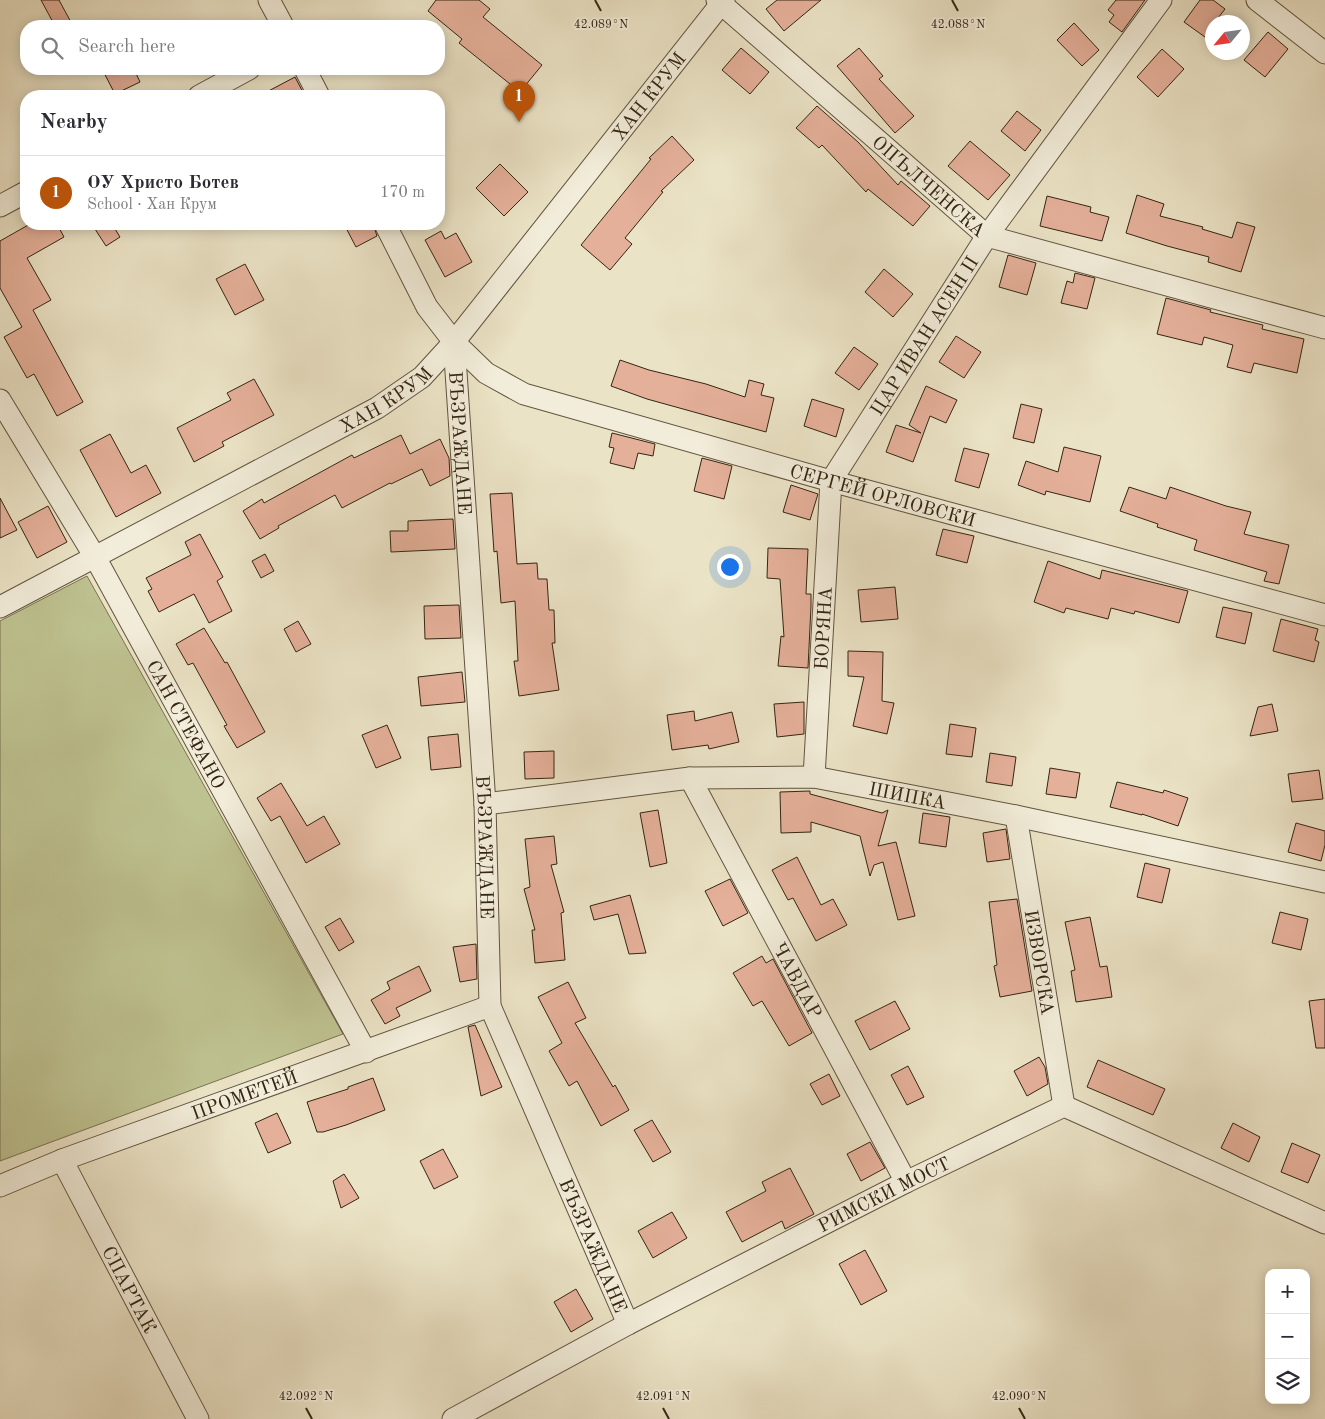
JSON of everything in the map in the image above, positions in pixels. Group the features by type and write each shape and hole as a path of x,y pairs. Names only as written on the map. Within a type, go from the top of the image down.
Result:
{"street":[{"path":"269,0 280,20"},
{"name":"ЦАР ИВАН АСЕН II","path":"830,481 987,236 1161,0"},
{"path":"1257,0 1325,53"},
{"name":"ОПЪЛЧЕНСКА","path":"721,1 987,236 1325,328"},
{"name":"ХАН КРУМ","path":"0,607 377,408 422,377 454,342 721,1"},
{"path":"210,90 238,75"},
{"path":"308,75 316,90"},
{"path":"0,206 20,195"},
{"name":"СЕРГЕЙ ОРЛОВСКИ","path":"388,230 427,307 454,342 486,372 524,394 830,481 1325,615"},
{"name":"ВЪЗРАЖДАНЕ","path":"454,342 485,804 490,1006 628,1324"},
{"name":"САН СТЕФАНО","path":"0,400 95,557 366,1052"},
{"name":"БОРЯНА","path":"814,777 830,481"},
{"name":"ШИПКА","path":"485,804 690,778 814,777 1016,816 1325,882"},
{"name":"ЧАВДАР","path":"690,778 906,1182"},
{"name":"ИЗВОРСКА","path":"1016,816 1064,1106"},
{"name":"ПРОМЕТЕЙ","path":"0,1186 62,1160 490,1006"},
{"path":"1064,1106 1325,1223"},
{"name":"РИМСКИ МОСТ","path":"453,1419 628,1324 906,1182 1064,1106"},
{"name":"СПАРТАК","path":"62,1160 198,1419"}],"green space":[{"path":"87,576 343,1034 0,1161 0,621"}],"building":[{"path":"41,0 59,0 70,20 52,20"},
{"path":"436,0 479,0 490,9 483,17 542,65 520,92 459,43 462,39 445,25 445,20 439,20 428,11"},
{"path":"777,0 821,0 784,31 766,9"},
{"path":"1116,0 1145,0 1122,32 1109,22 1114,15 1108,10"},
{"path":"1200,0 1213,0 1225,9 1220,15 1205,15 1205,37 1184,22"},
{"path":"1074,23 1099,50 1082,66 1057,40"},
{"path":"1268,32 1288,49 1265,77 1244,60 1250,60 1250,53"},
{"path":"741,48 769,72 750,94 722,70"},
{"path":"859,48 883,76 879,79 914,116 895,133 837,66"},
{"path":"1162,49 1184,69 1158,97 1137,77"},
{"path":"105,75 137,75 140,82 123,90 113,90"},
{"path":"295,77 302,90 270,90"},
{"path":"817,106 858,142 898,185 901,181 930,206 913,226 868,189 866,192 822,145 819,148 796,128"},
{"path":"1017,111 1041,130 1025,151 1001,131"},
{"path":"672,136 694,160 661,191 663,192 625,238 632,244 610,270 581,245 651,159 649,158"},
{"path":"970,141 1010,175 988,200 948,166"},
{"path":"500,164 528,192 504,216 476,188"},
{"path":"1137,195 1164,204 1160,216 1203,227 1202,229 1232,238 1237,222 1255,227 1241,272 1208,262 1209,257 1126,233"},
{"path":"1047,196 1091,207 1090,212 1109,217 1102,241 1040,226"},
{"path":"20,230 60,230 64,237 27,258 51,300 33,310 83,402 57,416 34,374 27,378 4,337 22,327 0,288 0,241"},
{"path":"96,230 116,230 120,237 106,246"},
{"path":"347,230 375,230 377,236 356,247"},
{"path":"441,231 445,239 456,233 472,262 445,277 425,240"},
{"path":"1008,255 1036,263 1027,295 999,287"},
{"path":"245,264 264,300 235,315 216,279"},
{"path":"884,269 913,294 893,317 865,292"},
{"path":"1075,273 1095,278 1087,309 1061,303 1067,281 1073,283"},
{"path":"1166,298 1211,310 1210,312 1263,325 1262,329 1304,339 1297,373 1254,363 1251,373 1227,367 1233,345 1204,337 1202,345 1157,334"},
{"path":"956,336 981,352 964,378 939,362"},
{"path":"854,347 878,364 859,390 835,373"},
{"path":"620,360 745,397 749,380 764,384 761,395 774,398 766,432 647,399 611,386"},
{"path":"254,379 274,415 222,442 224,446 194,462 177,428 231,400 227,393"},
{"path":"926,386 957,400 946,423 930,416 913,462 886,452 896,425 921,433 909,425"},
{"path":"812,399 844,409 836,437 804,426"},
{"path":"1021,404 1042,409 1034,443 1013,438"},
{"path":"612,433 655,444 653,456 638,453 634,469 610,463 614,448 609,447"},
{"path":"110,434 131,473 146,465 161,493 116,517 80,450"},
{"path":"401,435 410,454 440,439 449,458 450,476 430,486 422,469 342,508 335,495 278,526 279,528 260,539 243,511 262,499 264,503 352,455 354,458"},
{"path":"1064,447 1101,456 1090,502 1046,491 1045,495 1018,485 1026,461 1058,472"},
{"path":"964,448 989,454 979,488 955,481"},
{"path":"702,458 732,466 724,499 694,491"},
{"path":"791,485 818,494 810,520 783,512"},
{"path":"1129,487 1166,499 1170,487 1226,506 1251,512 1244,534 1289,545 1279,584 1264,581 1267,572 1194,550 1197,540 1157,527 1158,524 1120,511"},
{"path":"512,493 517,564 537,563 538,579 547,579 549,610 554,610 555,643 552,643 559,690 519,696 514,661 518,661 515,601 501,603 497,551 494,552 490,494"},
{"path":"0,498 17,530 0,538"},
{"path":"48,506 67,542 37,558 18,522"},
{"path":"453,519 455,549 391,552 390,531 408,531 408,521"},
{"path":"943,529 974,536 967,563 936,555"},
{"path":"200,534 223,577 217,581 232,611 209,623 194,594 159,612 148,591 152,589 146,578 191,555 185,542"},
{"path":"768,548 808,549 806,594 811,594 811,606 808,668 778,666 781,636 784,637 780,579 767,578"},
{"path":"265,554 274,571 261,578 252,561"},
{"path":"1048,561 1100,579 1102,570 1188,591 1179,623 1135,611 1134,614 1111,608 1108,619 1066,608 1064,613 1034,602"},
{"path":"895,587 898,619 861,622 858,590"},
{"path":"459,605 461,638 425,639 424,606"},
{"path":"1223,607 1252,613 1245,644 1216,637"},
{"path":"1281,619 1318,629 1315,640 1319,642 1314,662 1273,651"},
{"path":"298,621 311,644 296,652 284,629"},
{"path":"204,628 225,663 227,662 265,732 237,748 224,726 227,725 193,663 188,665 176,644"},
{"path":"848,651 883,652 882,701 894,703 887,734 853,726 864,677 848,676"},
{"path":"462,672 465,702 421,706 418,677"},
{"path":"804,702 804,734 777,737 774,704"},
{"path":"1272,704 1278,731 1250,736 1258,707"},
{"path":"694,711 695,721 732,712 739,742 709,749 708,745 672,750 667,715"},
{"path":"950,724 976,728 972,757 946,754"},
{"path":"387,725 401,758 376,768 362,735"},
{"path":"458,734 461,767 431,770 428,737"},
{"path":"554,751 554,778 525,779 524,752"},
{"path":"990,753 1016,757 1012,786 986,782"},
{"path":"1050,768 1080,773 1076,798 1046,794"},
{"path":"1319,770 1323,799 1292,802 1288,774"},
{"path":"1117,782 1163,793 1164,790 1188,798 1178,826 1142,814 1110,807"},
{"path":"281,783 307,826 324,816 340,844 306,863 280,816 271,821 257,798"},
{"path":"810,791 810,794 882,813 888,810 878,846 896,842 915,916 898,920 883,862 874,865 870,876 860,836 811,822 811,832 781,833 780,792"},
{"path":"658,810 667,863 650,867 640,813"},
{"path":"923,813 950,817 946,847 919,843"},
{"path":"1296,823 1325,831 1325,845 1321,861 1288,852"},
{"path":"1006,829 1010,859 987,862 983,833"},
{"path":"554,836 557,864 551,865 564,912 561,913 565,960 535,963 532,930 535,930 524,889 530,887 525,839"},
{"path":"797,857 821,905 833,899 847,925 816,941 793,898 788,900 772,870"},
{"path":"1145,863 1170,869 1162,903 1137,897"},
{"path":"730,879 748,913 723,926 705,891"},
{"path":"630,895 646,953 629,954 618,914 594,920 590,906"},
{"path":"1017,899 1032,991 1000,997 994,966 997,965 989,902"},
{"path":"1280,912 1308,919 1301,950 1272,943"},
{"path":"1090,917 1100,967 1107,966 1112,997 1076,1002 1071,971 1075,970 1065,922"},
{"path":"340,918 354,942 339,951 325,927"},
{"path":"476,944 477,979 460,982 453,947"},
{"path":"762,956 766,963 773,959 812,1033 789,1046 762,1001 753,1006 733,973"},
{"path":"419,966 431,991 396,1008 400,1016 385,1024 371,1000 390,989 387,982"},
{"path":"568,982 586,1018 575,1023 629,1110 601,1126 577,1081 569,1086 549,1051 562,1043 538,997"},
{"path":"1325,999 1325,1048 1316,1048 1309,1001"},
{"path":"895,1001 910,1029 870,1050 855,1021"},
{"path":"475,1025 502,1087 481,1096 468,1027"},
{"path":"1039,1057 1045,1067 1048,1084 1027,1096 1014,1071"},
{"path":"1098,1060 1165,1089 1153,1115 1087,1087"},
{"path":"908,1066 924,1097 907,1105 891,1075"},
{"path":"829,1074 840,1096 822,1105 810,1084"},
{"path":"373,1078 385,1110 346,1125 317,1132 307,1102 348,1089 348,1087"},
{"path":"277,1113 291,1143 268,1153 255,1123"},
{"path":"652,1120 671,1152 653,1162 634,1130"},
{"path":"1233,1123 1260,1137 1249,1162 1221,1148"},
{"path":"870,1142 885,1168 861,1181 847,1154"},
{"path":"1292,1143 1320,1155 1308,1183 1281,1172"},
{"path":"443,1149 458,1177 434,1189 420,1161"},
{"path":"790,1168 814,1214 785,1229 782,1221 742,1242 726,1212 766,1191 762,1182"},
{"path":"344,1174 359,1198 341,1208 333,1181"},
{"path":"672,1212 687,1238 653,1258 638,1231"},
{"path":"865,1250 887,1291 861,1305 839,1264"},
{"path":"576,1289 593,1319 571,1332 554,1302"}],"place":[{"name":"ОУ Христо Ботев","path":"519,122"}]}
